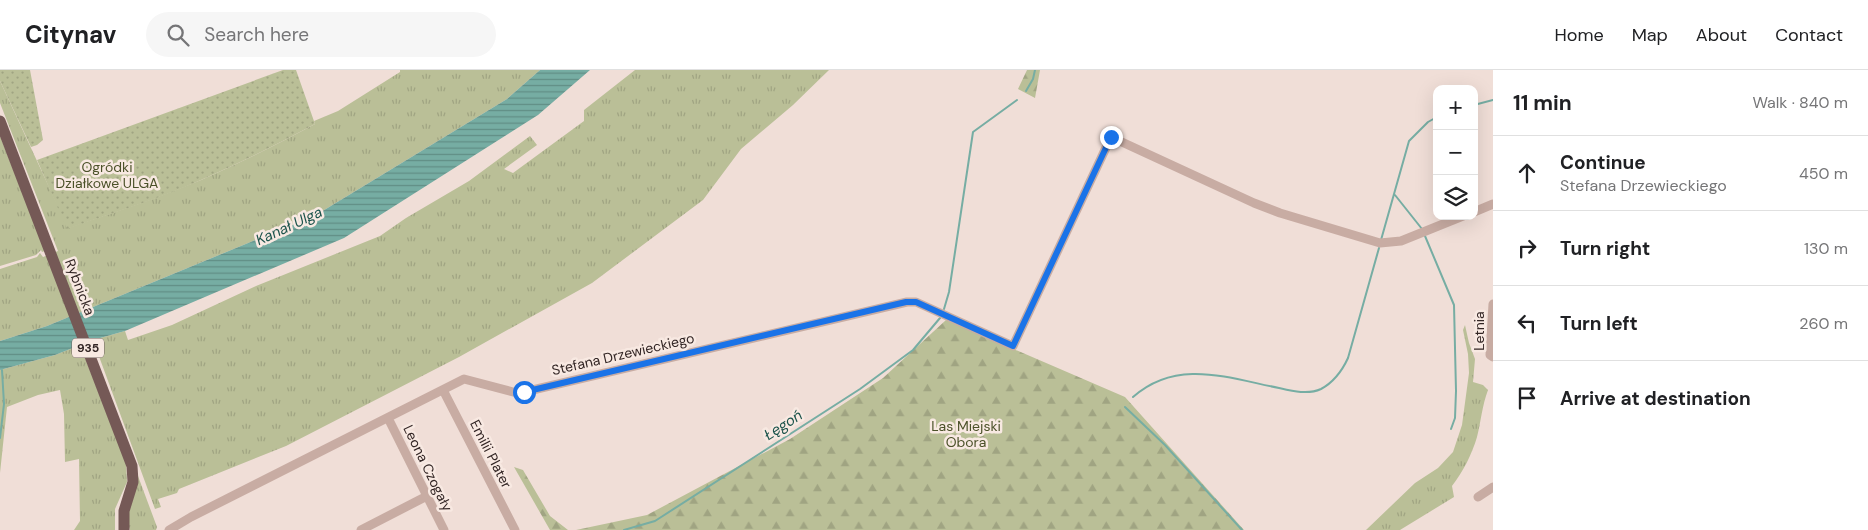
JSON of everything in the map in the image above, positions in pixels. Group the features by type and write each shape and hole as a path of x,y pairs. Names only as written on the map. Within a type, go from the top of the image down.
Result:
{"main road":[{"name":"Rybnicka","path":"0,121 132,466 132,487 124,507 124,528"}],"street":[{"name":"Stefana Drzewieckiego","path":"169,530 464,379 513,392 524,392 906,302 916,302 1013,346 1111,137 1254,203 1280,213 1380,243 1401,241 1453,220"},
{"path":"1478,210 1493,204"},
{"name":"Letnia","path":"1493,304 1490,355 1493,357"},
{"name":"Emilii Plater","path":"443,390 515,530"},
{"name":"Leona Czogały","path":"388,418 444,530"},
{"path":"1478,497 1493,487"},
{"path":"360,530 427,496"}],"green space":[{"name":"Ogródki Działkowe ULGA","path":"0,70 30,70 43,140 37,145 31,147 0,81"},
{"name":"Ogródki Działkowe ULGA","path":"283,70 296,70 315,124 216,174 152,200 67,229 37,160"},
{"path":"400,70 540,70 507,99 316,215 47,326 0,341 0,269 37,257 40,253 43,257 58,251 0,103 0,81 68,228 168,193 244,160 315,124 314,121 338,111 400,72"},
{"path":"635,70 829,70 793,105 741,149 703,200 592,283 459,357 286,446 179,489 177,493 158,499 161,507 155,509 93,340 125,331 128,340 172,325 256,286 380,236 406,218 469,181 530,136 537,145 504,169 513,173 584,121 584,110"},
{"path":"1027,70 1040,70 1035,98 1018,89"},
{"path":"0,136 45,251 42,252 41,250 36,255 0,266"},
{"name":"Las Miejski Obora","path":"946,320 1125,397 1244,530 576,530 647,515 790,439 883,378"},
{"path":"1465,325 1475,359 1473,382 1483,385 1488,390 1473,450 1452,486 1454,497 1400,530 1366,530 1415,483 1438,468 1453,452 1462,425 1469,373 1468,354 1463,330"},
{"path":"80,345 126,463 127,482 115,509 115,530 74,530 80,521 79,459 65,462 64,414 60,390 38,395 7,407 0,473 0,370 55,355"},
{"path":"514,467 523,470 550,516 568,530 550,530"},
{"path":"138,476 157,527 156,530 130,530 129,510"}],"water":[{"path":"540,70 590,70 538,115 344,238 125,331 93,340 55,355 0,370 0,341 47,326 316,215 507,99"}],"waterway":[{"name":"Łęgoń","path":"1026,91 1033,79 1035,70"},
{"name":"Łęgoń","path":"944,309 949,292 973,132 1017,100"},
{"path":"1478,104 1493,100"},
{"path":"1381,240 1409,141 1433,119"},
{"path":"1395,195 1422,229"},
{"path":"1425,236 1454,305 1456,391 1455,418 1451,429"},
{"path":"1133,397 1150,385 1167,378 1185,374 1222,376 1300,392 1316,391 1326,386 1337,376 1348,358 1379,248"},
{"name":"Łęgoń","path":"624,530 655,521 860,389 913,350 940,318"},
{"path":"0,438 4,404 2,370"},
{"path":"1125,407 1165,445 1242,530"}],"route":[{"path":"524,392 912,301 1013,346 1111,137"}],"water label":[{"name":"Kanał Ulga","path":"289,226"}]}
